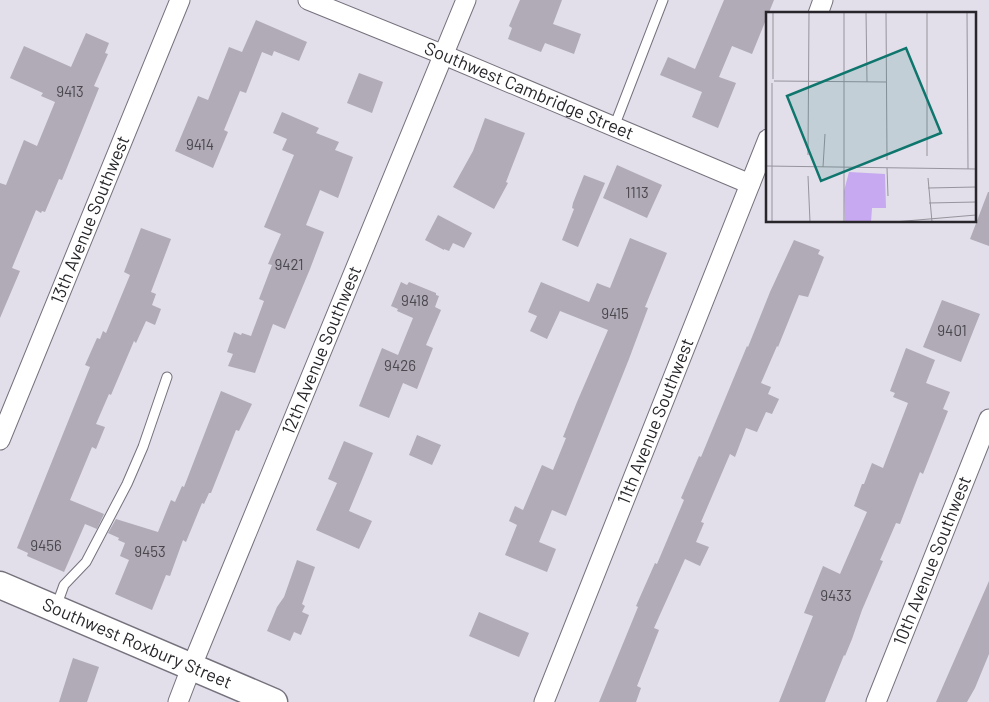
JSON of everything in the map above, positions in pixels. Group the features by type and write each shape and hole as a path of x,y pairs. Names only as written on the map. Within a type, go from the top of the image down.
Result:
{"main road":[{"name":"Southwest Roxbury Street","path":"0,585 274,702"}],"street":[{"name":"13th Avenue Southwest","path":"0,440 180,0"},
{"name":"Southwest Cambridge Street","path":"308,0 750,184"},
{"name":"12th Avenue Southwest","path":"178,702 466,0"},
{"path":"819,12 823,0"},
{"name":"11th Avenue Southwest","path":"544,702 766,144"},
{"name":"10th Avenue Southwest","path":"876,702 989,420"}],"lane":[{"path":"614,127 663,0"},
{"path":"55,609 64,585 86,562 127,484 143,447 167,377"}],"building":[{"path":"520,0 562,0 553,24 581,34 574,54 545,43 541,52 508,39 512,28 509,26"},
{"path":"724,0 774,0 769,12 766,12 766,20 752,54 732,46 719,77 736,83 718,128 692,117 702,92 660,75 668,57 695,69"},
{"path":"256,20 307,42 299,61 274,51 272,56 262,52 246,93 240,91 224,130 228,132 213,168 175,151 198,96 208,100 229,47 242,52"},
{"path":"86,33 109,43 105,53 108,54 94,86 99,88 62,180 59,179 45,212 42,211 41,213 36,210 12,268 20,271 0,318 0,183 6,185 24,140 37,146 55,102 41,96 43,93 10,78 24,46 71,67"},
{"path":"359,73 383,82 372,113 347,103"},
{"path":"282,112 319,128 316,133 339,142 335,150 353,157 338,198 320,190 306,225 324,232 285,329 273,324 255,373 228,366 233,354 227,352 234,332 251,336 264,301 259,299 272,265 268,264 281,234 264,227 294,155 282,150 287,139 273,133"},
{"path":"485,118 525,133 506,182 508,183 494,209 453,187 473,151"},
{"path":"617,165 662,185 647,218 603,198"},
{"path":"584,175 605,183 578,247 562,240"},
{"path":"989,192 989,246 970,239"},
{"path":"438,215 472,233 464,248 453,243 449,251 444,250 425,240"},
{"path":"141,228 171,239 151,292 156,294 152,305 161,309 155,325 146,321 136,343 134,341 111,395 109,394 96,424 105,427 96,449 92,447 70,500 104,514 97,529 85,524 64,572 27,556 28,553 17,548 90,367 85,365 97,338 100,339 103,331 106,333 130,275 124,272"},
{"path":"630,238 667,253 645,307 648,308 629,359 566,516 552,510 539,542 556,549 547,572 505,555 517,525 509,521 515,506 523,510 542,465 553,470 566,438 563,437 608,330 560,311 547,339 530,331 537,316 528,312 541,282 589,302 597,283 610,288"},
{"path":"794,240 820,250 818,254 824,257 808,297 799,295 761,383 771,387 768,394 779,399 772,414 766,412 757,432 746,428 735,457 730,454 701,522 704,523 696,542 709,547 700,566 685,559 654,628 659,630 637,686 641,688 636,702 599,702 638,607 636,606 655,563 657,564 684,500 681,498 699,456 701,457 770,292"},
{"path":"401,282 407,285 409,282 436,293 439,296 435,307 441,310 426,345 433,348 417,389 403,383 389,418 359,406 382,348 398,355 413,318 397,311 398,309 391,306"},
{"path":"942,300 980,314 961,362 923,347"},
{"path":"906,348 935,360 926,383 950,392 943,409 948,411 923,474 920,472 900,524 896,523 880,560 883,561 825,702 779,702 813,616 804,613 823,566 840,574 867,512 854,506 862,484 864,484 872,463 883,468 908,403 893,397 895,393 890,391"},
{"path":"221,391 252,404 239,431 236,430 211,493 209,493 204,504 202,503 186,542 183,540 170,576 166,575 152,610 115,594 129,560 120,556 125,543 108,533 116,519 158,532 171,500 175,502 182,486 184,487"},
{"path":"417,435 441,445 432,465 409,455"},
{"path":"344,441 373,453 349,511 372,521 359,549 316,530 337,483 328,479"},
{"path":"297,560 315,567 302,604 305,606 302,612 309,615 301,635 294,632 290,641 267,631 277,607 284,597"},
{"path":"989,581 989,654 975,688 967,702 936,702"},
{"path":"479,612 529,633 519,657 469,636"},
{"path":"73,658 99,667 87,702 59,702"}]}
